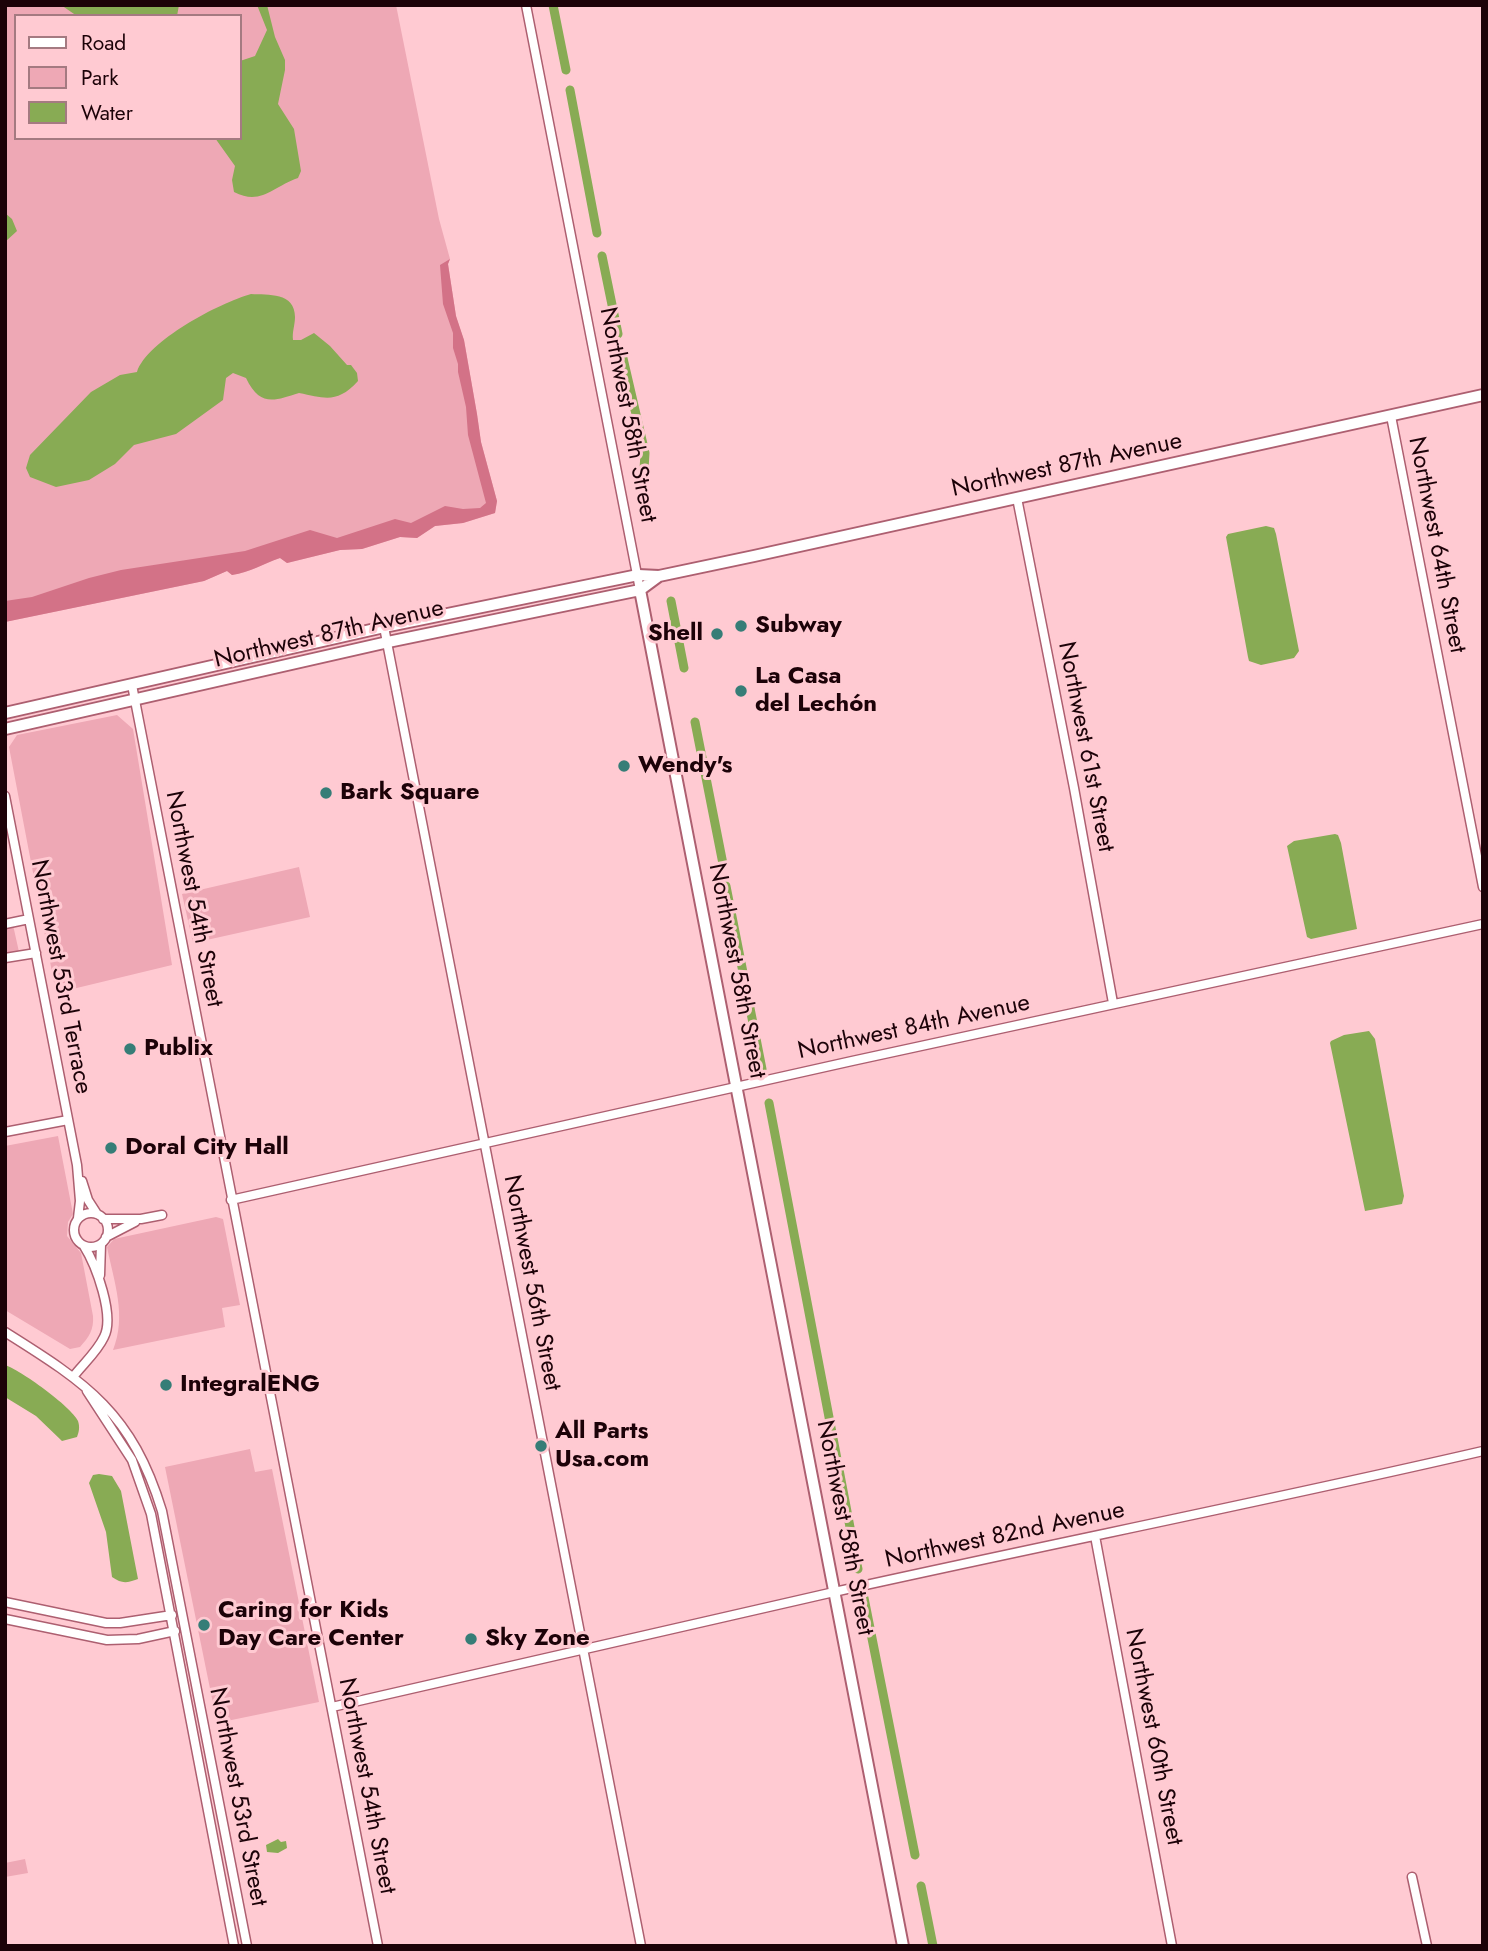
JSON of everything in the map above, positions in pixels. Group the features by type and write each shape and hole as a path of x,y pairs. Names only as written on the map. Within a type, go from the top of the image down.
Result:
{"main road":[{"name":"Northwest 87th Avenue","path":"5,713 384,627 638,575 659,576 1483,395"},
{"name":"Northwest 87th Avenue","path":"5,729 388,642 640,590 659,576"},
{"name":"Northwest 58th Street","path":"640,590 903,1946"}],"street":[{"name":"Northwest 58th Street","path":"526,5 640,590"},
{"name":"Northwest 64th Street","path":"1391,416 1483,887"},
{"name":"Northwest 61st Street","path":"1017,498 1113,1003"},
{"name":"Northwest 56th Street","path":"384,627 641,1946"},
{"name":"Northwest 54th Street","path":"132,685 378,1946"},
{"name":"Northwest 53rd Terrace","path":"5,796 77,1165 88,1200 100,1217"},
{"path":"5,924 29,919"},
{"name":"Northwest 84th Avenue","path":"231,1200 1113,1003 1483,924"},
{"path":"5,958 36,953"},
{"path":"5,1132 68,1120"},
{"name":"Northwest 53rd Terrace","path":"77,1165 80,1201 78,1218"},
{"path":"72,1377 106,1335 108,1322 100,1282 84,1246 76,1240 74,1232 78,1218 87,1214 141,1219"},
{"path":"84,1246 92,1247 117,1229 141,1219 162,1215"},
{"path":"100,1217 107,1227 100,1282"},
{"name":"Northwest 53rd Street","path":"5,1332 101,1400 117,1417 143,1457 162,1511 247,1946"},
{"name":"Northwest 53rd Street","path":"86,1388 127,1451 141,1482 150,1514 234,1946"},
{"path":"127,1451 143,1457"},
{"name":"Northwest 82nd Avenue","path":"332,1707 835,1592 1351,1482 1483,1451"},
{"name":"Northwest 60th Street","path":"1095,1536 1172,1946"},
{"path":"5,1602 120,1623 182,1613"},
{"path":"78,1634 81,1618"},
{"path":"5,1619 107,1640 124,1640 185,1629"},
{"path":"1412,1877 1427,1946"},
{"path":"222,1880 234,1878"}],"green space":[{"path":"5,5 396,5 439,219 450,259 448,264 456,316 464,340 481,442 497,501 495,513 463,523 435,526 417,538 400,537 362,549 340,550 287,563 280,558 239,574 232,575 227,571 204,581 5,622"},
{"path":"117,715 133,729 172,965 56,993 9,747 17,735"},
{"path":"299,867 310,917 193,943 182,894"},
{"path":"13,925 19,952 5,954 5,926"},
{"path":"58,1136 73,1214 68,1222 67,1236 81,1253 93,1316 92,1329 86,1340 80,1347 70,1349 5,1310 5,1146"},
{"path":"216,1217 223,1219 240,1305 222,1308 225,1327 113,1350 119,1312 107,1247 114,1239"},
{"path":"250,1449 255,1472 272,1469 319,1702 217,1723 165,1467"},
{"path":"25,1859 28,1873 5,1877 5,1863"}],"shaded area":[{"path":"450,259 448,264 456,316 464,340 481,442 497,501 495,513 463,523 435,526 417,538 400,537 362,549 340,550 287,563 280,558 239,574 232,575 227,571 204,581 5,622 5,601 32,597 121,570 245,551 310,530 337,538 395,519 411,523 445,506 480,508 486,503 468,435 466,407 453,348 453,333 443,304 440,265"}],"water":[{"path":"61,5 179,5 177,14 74,14"},
{"path":"257,5 267,5 275,37 285,60 278,104 294,129 301,171 298,178 266,194 243,196 234,192 232,180 235,166 216,140 242,140 242,60 255,56 267,30"},
{"path":"5,213 12,219 17,231 5,242"},
{"path":"251,294 279,296 291,303 295,317 293,340 301,340 314,333 347,365 351,365 357,373 358,381 344,393 330,398 299,393 268,399 257,394 246,378 233,373 226,378 223,400 176,434 134,445 115,464 89,480 56,487 30,477 26,468 30,455 91,392 120,375 137,372 143,360 155,348 186,325 204,314"},
{"path":"1266,526 1274,528 1276,534 1299,651 1294,658 1261,665 1249,661 1226,537 1228,534"},
{"path":"1335,834 1341,843 1357,929 1311,939 1307,937 1287,846 1294,841"},
{"path":"1369,1031 1375,1039 1404,1196 1402,1204 1365,1211 1330,1043 1344,1035"},
{"path":"5,1365 33,1381 74,1415 78,1421 77,1437 62,1441 36,1416 5,1397"},
{"path":"93,1475 112,1476 121,1491 138,1579 125,1582 112,1577 106,1532 89,1483"},
{"path":"278,1839 281,1842 286,1841 287,1848 278,1853 267,1852 266,1845"}],"waterway":[{"path":"553,5 566,70"},
{"path":"570,90 597,233"},
{"path":"602,256 618,334"},
{"path":"622,354 645,453 643,486"},
{"path":"671,601 684,668"},
{"path":"695,722 723,864"},
{"path":"726,886 762,1069"},
{"path":"769,1103 858,1569"},
{"path":"864,1598 915,1855"},
{"path":"921,1886 933,1946"}],"place":[{"name":"Subway","path":"741,626"},
{"name":"Shell","path":"717,634"},
{"name":"La Casa del Lechón","path":"741,691"},
{"name":"Wendy's","path":"624,766"},
{"name":"Bark Square","path":"326,793"},
{"name":"Publix","path":"130,1049"},
{"name":"Doral City Hall","path":"111,1148"},
{"name":"IntegralENG","path":"166,1385"},
{"name":"All Parts Usa.com","path":"541,1446"},
{"name":"Caring for Kids Day Care Center","path":"204,1625"},
{"name":"Sky Zone","path":"471,1639"}]}
